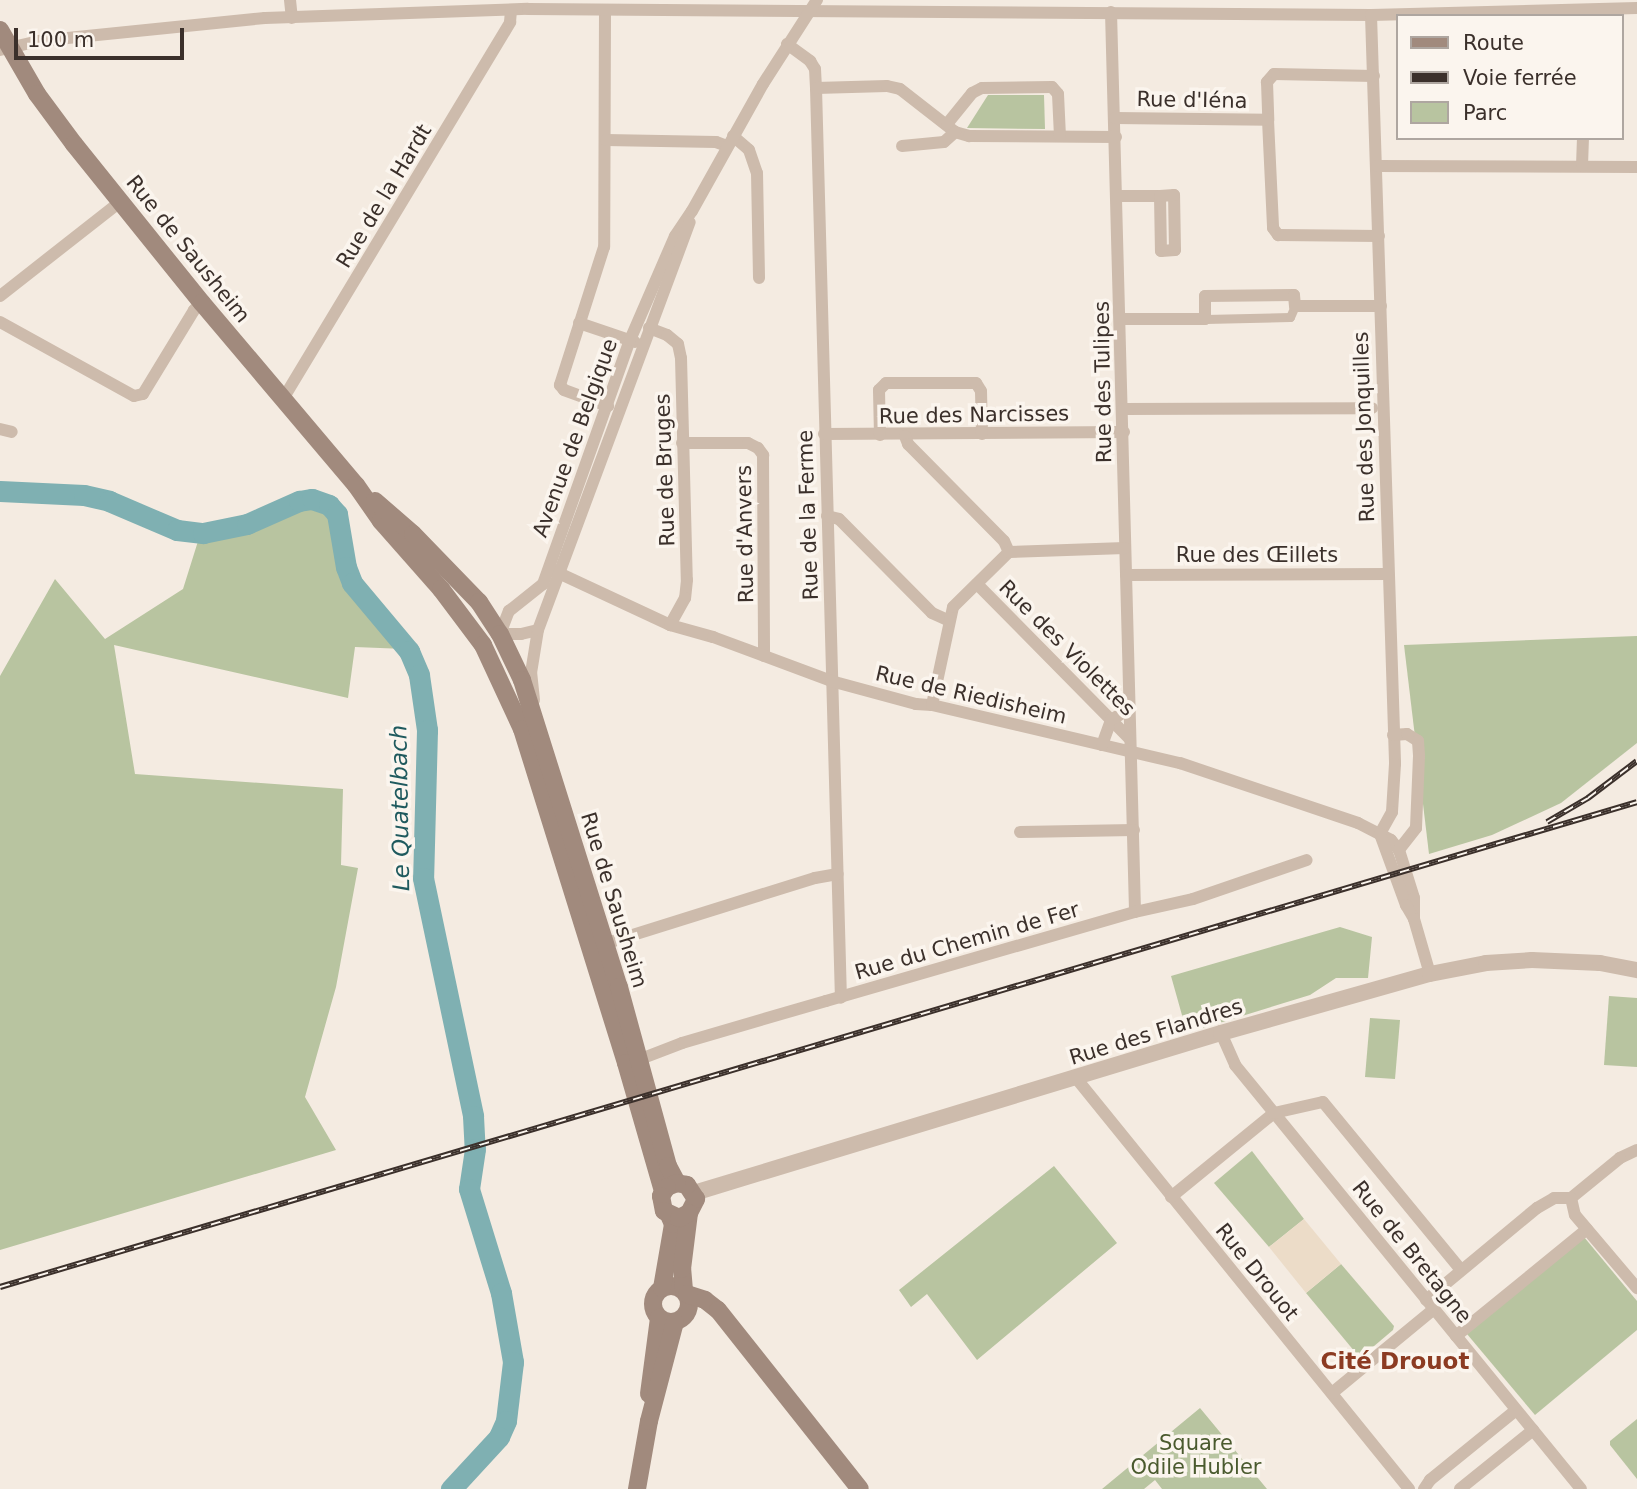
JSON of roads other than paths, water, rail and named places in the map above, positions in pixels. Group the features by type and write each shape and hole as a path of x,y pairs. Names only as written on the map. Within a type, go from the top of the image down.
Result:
{"main road":[{"name":"Rue de Sausheim","path":"3,42 37,94 120,202 356,485 381,521 441,589 483,645 522,729 598,946"},
{"name":"Rue de Sausheim","path":"356,485 447,568 479,602 500,634 536,721 632,1061 668,1166 670,1187"},
{"path":"637,1489 649,1421 649,1380 679,1307 689,1213 695,1204 694,1193 687,1185 670,1187 662,1207 673,1224 662,1288 653,1302 679,1307 712,1304 860,1489"},
{"path":"669,1215 679,1218 689,1213"},
{"path":"662,1288 673,1285 679,1307"}],"street":[{"path":"290,0 292,18"},
{"path":"376,13 379,0"},
{"name":"Avenue de Belgique","path":"500,634 509,611 535,594 555,572 637,342 662,261 674,236 692,211 787,44 817,0"},
{"path":"890,0 900,10"},
{"path":"3,42 292,18 511,10 561,5 605,10 788,6 809,12 900,10 1396,15"},
{"path":"1478,14 1586,13 1637,8"},
{"name":"Rue de la Hardt","path":"283,400 510,22 511,10"},
{"path":"605,10 604,247 560,385 564,390 608,406"},
{"name":"Rue des Tulipes","path":"1111,12 1135,912"},
{"name":"Rue des Jonquilles","path":"1371,15 1394,803 1380,834"},
{"name":"Rue de la Ferme","path":"787,44 810,61 814,69 816,88 841,998"},
{"path":"1374,76 1273,75 1267,82 1268,120 1273,228 1278,236 1379,236"},
{"path":"816,88 887,86 900,89 951,128 970,136 1115,137"},
{"path":"902,146 944,142 972,93 982,88 1052,87 1058,94 1060,136"},
{"name":"Rue d'Iéna","path":"1115,118 1268,120"},
{"path":"606,140 730,141 749,150 757,173 759,278"},
{"path":"1582,166 1583,140"},
{"path":"1377,166 1637,167"},
{"path":"1118,196 1160,195"},
{"path":"0,296 120,202"},
{"name":"Avenue de Belgique","path":"536,721 531,673 538,630 555,572 608,406 637,342 649,328 692,211"},
{"path":"1120,318 1205,319 1290,317 1295,306 1294,295 1205,296 1205,319"},
{"path":"0,323 134,396 143,394 194,310 202,303"},
{"path":"1295,306 1381,306"},
{"path":"579,323 637,342"},
{"name":"Rue de Bruges","path":"649,328 667,335 678,344 681,358 687,580 685,598 670,625"},
{"path":"880,435 879,390 886,383 976,383 981,391 982,434"},
{"path":"1123,409 1373,408"},
{"name":"Rue des Narcisses","path":"824,434 905,436 1124,432"},
{"path":"905,436 908,444 1004,541 1009,552"},
{"name":"Rue d'Anvers","path":"682,443 748,443 758,448 763,455 764,656"},
{"path":"827,516 839,519 932,613 948,620"},
{"path":"932,705 948,620 953,607 1009,552 1125,548"},
{"name":"Rue de Riedisheim","path":"555,572 670,625 831,681 916,704 932,705 1180,763 1380,834"},
{"name":"Rue des Œillets","path":"1126,575 1388,574"},
{"name":"Rue des Violettes","path":"977,584 1129,738"},
{"path":"483,645 500,634 521,634 538,630"},
{"path":"1102,745 1111,720 1129,709"},
{"path":"1393,735 1407,734 1419,741 1416,828 1399,850"},
{"path":"1020,832 1134,830"},
{"path":"1380,834 1399,850 1415,898 1414,919"},
{"path":"1380,834 1406,905 1414,919 1430,974"},
{"name":"Rue du Chemin de Fer","path":"632,1061 681,1043 1135,912 1193,899 1307,860"},
{"path":"598,946 815,878 838,874"},
{"name":"Rue des Flandres","path":"694,1193 1221,1033 1430,974 1486,963 1532,960 1600,963 1637,970"},
{"name":"Rue de Bretagne","path":"1221,1033 1235,1065 1581,1489"},
{"name":"Rue Drouot","path":"1076,1078 1409,1489"},
{"path":"1171,1198 1274,1113 1316,1102 1325,1104 1461,1270"},
{"path":"1332,1394 1430,1305 1461,1270 1537,1208 1554,1199 1571,1198 1620,1157 1636,1151"},
{"path":"1571,1198 1576,1215 1637,1288"},
{"path":"1456,1336 1587,1229"},
{"path":"1424,1489 1430,1480 1516,1410"},
{"path":"1460,1489 1533,1430"}],"waterway":[{"name":"Le Quatelbach","path":"0,491 84,495 109,501 177,530 203,533 247,524 299,501 312,499 329,505 337,514 346,567 352,583 409,651 419,675 427,730 423,878 473,1116 475,1149 469,1189 501,1293 513,1362 506,1421 499,1437 451,1489"}],"railway":[{"path":"1547,822 1588,798 1637,761"},
{"path":"0,1287 1637,802"}],"district":[{"name":"Cité Drouot","path":"1395,1361"}],"park label":[{"name":"Square Odile Hubler","path":"1196,1455"}]}
